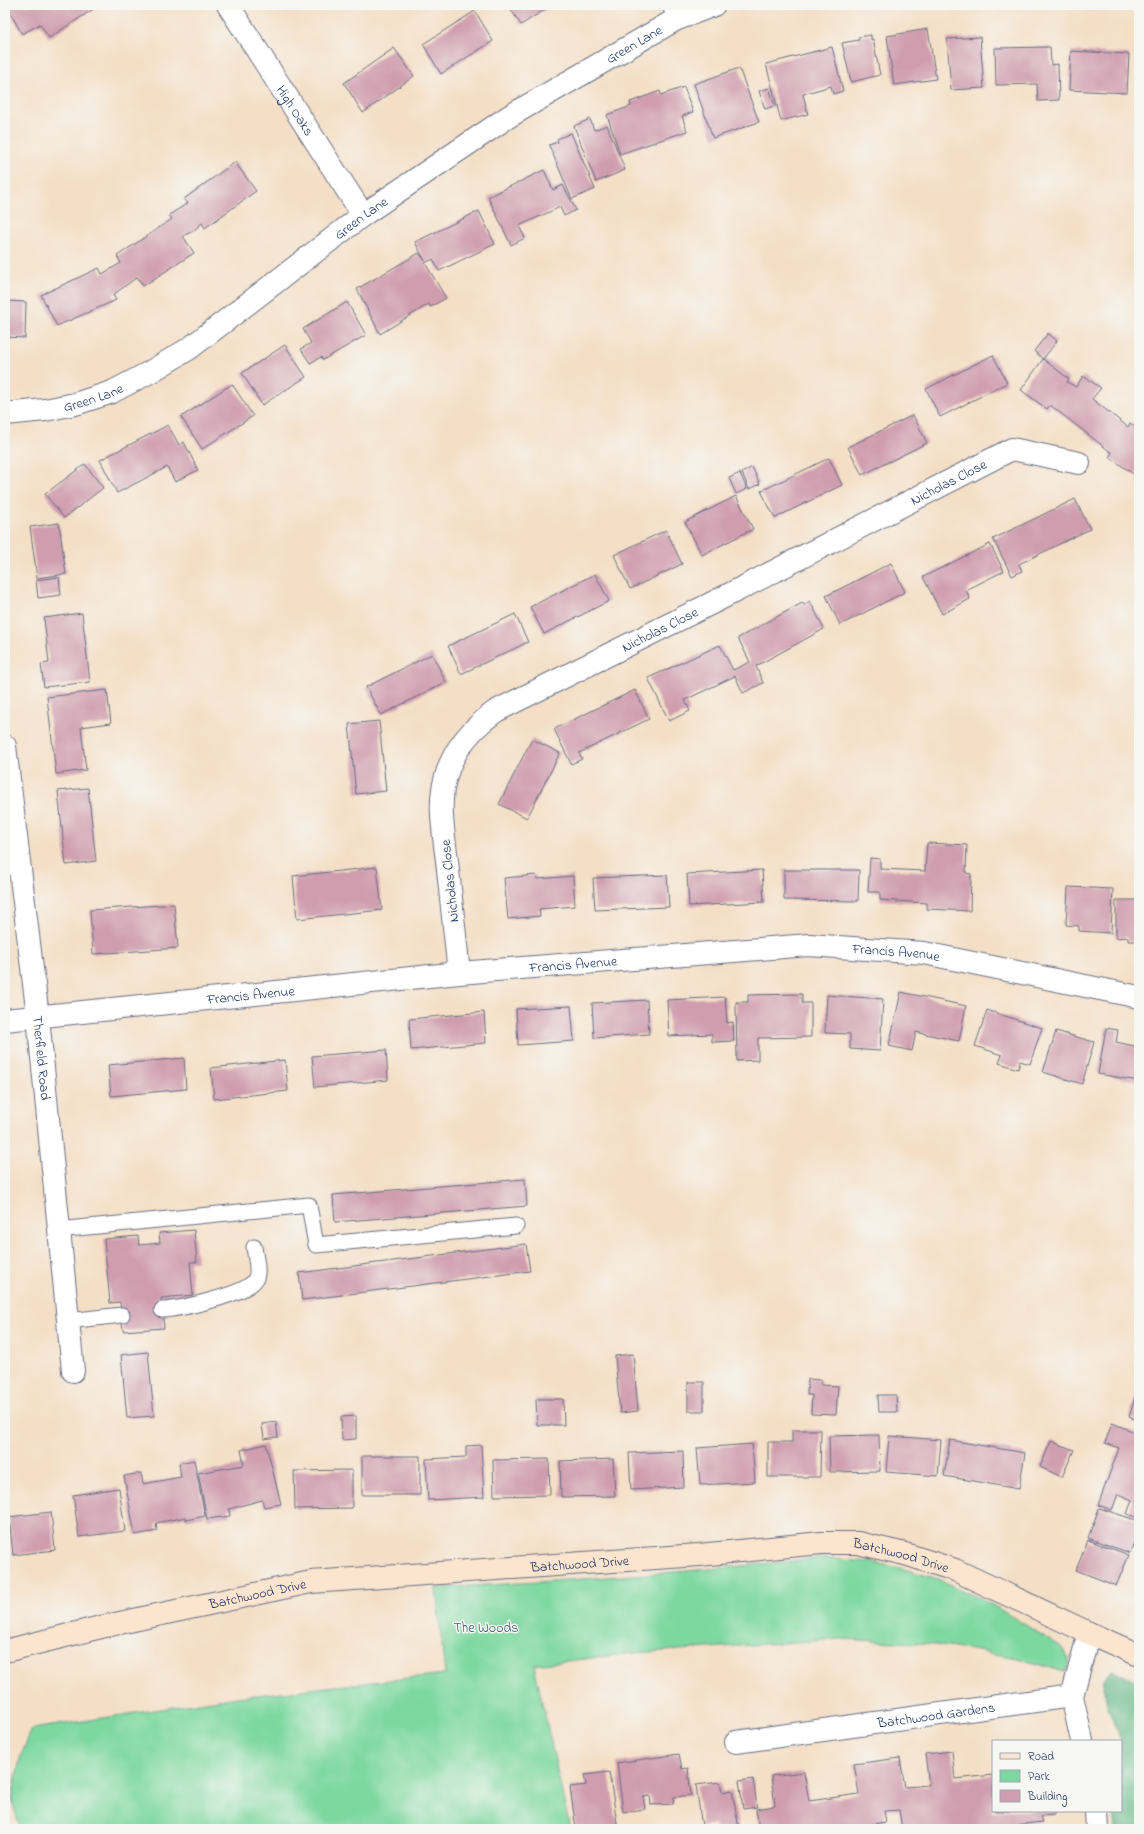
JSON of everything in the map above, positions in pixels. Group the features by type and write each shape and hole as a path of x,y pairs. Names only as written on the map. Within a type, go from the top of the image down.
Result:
{"street":[{"name":"High Oaks","path":"228,5 363,215"},
{"name":"Green Lane","path":"5,414 45,410 75,404 112,392 150,372 190,348 363,215 508,117 672,13 714,5"},
{"name":"Nicholas Close","path":"459,973 442,799 445,780 461,744 481,721 496,711 724,598 1012,449 1079,463"},
{"name":"Therfield Road","path":"5,746 6,775 38,1018 73,1371"},
{"name":"Francis Avenue","path":"5,1020 38,1018 459,973 809,945 924,953 1139,998"},
{"name":"Batchwood Drive","path":"5,1651 90,1630 311,1582 699,1555 821,1543 858,1543 905,1554 955,1570 1088,1633 1139,1655"},
{"path":"1082,1740 1072,1696 1088,1633"},
{"name":"Batchwood Gardens","path":"736,1742 1072,1696"},
{"path":"1096,1812 1097,1829"}],"lane":[{"path":"58,1230 309,1205 316,1245 516,1226"},
{"path":"162,1310 174,1309 218,1299 246,1287 254,1281 256,1274 254,1247"},
{"path":"68,1321 122,1315"}],"green space":[{"name":"The Woods","path":"820,1558 870,1562 900,1568 938,1579 986,1601 1060,1646 1068,1659 1068,1665 1065,1672 1017,1658 937,1644 841,1639 634,1653 534,1665 570,1829 20,1829 12,1799 20,1758 32,1729 238,1697 445,1674 436,1588 628,1576"},
{"path":"1111,1669 1139,1683 1139,1829 1115,1829 1113,1812 1122,1812 1122,1740 1121,1740 1108,1709 1103,1687 1104,1678"}],"building":[{"path":"11,5 93,5 95,8 49,38 40,24 22,34 7,7"},
{"path":"508,5 545,5 547,8 521,25"},
{"path":"475,11 493,41 441,74 423,44"},
{"path":"928,29 936,79 894,85 887,36"},
{"path":"871,35 880,75 851,82 842,43 859,40 858,37"},
{"path":"980,37 984,88 951,90 947,39"},
{"path":"832,47 843,91 833,94 831,86 803,94 808,114 781,121 766,64"},
{"path":"1050,47 1051,65 1058,64 1059,100 1038,101 1037,84 996,85 995,48"},
{"path":"394,48 414,76 363,113 344,83"},
{"path":"1071,51 1129,54 1127,93 1069,90"},
{"path":"739,68 759,122 713,138 694,84"},
{"path":"684,87 693,112 682,116 687,131 620,154 607,115 631,106 630,102 660,91 661,95"},
{"path":"769,88 775,106 765,109 759,91"},
{"path":"590,119 594,130 607,125 625,170 596,182 574,126"},
{"path":"571,133 595,189 572,199 549,145 558,142 557,139"},
{"path":"235,162 256,191 205,228 202,223 193,231 183,236 194,253 143,286 137,277 113,295 116,300 57,326 41,295 99,268 102,274 121,263 117,256 172,219 169,215 188,203 184,199"},
{"path":"544,170 553,190 563,185 576,210 564,216 560,207 519,226 525,238 511,245 488,197"},
{"path":"479,211 495,244 439,271 433,259 425,263 446,298 430,307 429,304 380,334 357,289 419,253 425,261 415,242"},
{"path":"5,301 26,302 25,338 5,337"},
{"path":"347,302 366,335 323,360 321,357 310,363 301,349 311,343 303,329"},
{"path":"1048,333 1057,341 1043,359 1034,351"},
{"path":"285,345 306,377 262,405 242,373"},
{"path":"993,355 1007,383 940,417 926,389"},
{"path":"1043,359 1069,379 1067,382 1076,387 1083,376 1101,388 1092,399 1128,427 1130,423 1139,430 1139,469 1135,475 1109,457 1112,453 1050,405 1047,409 1021,390"},
{"path":"232,384 253,416 202,449 181,417"},
{"path":"913,415 927,443 862,475 848,447"},
{"path":"168,425 179,445 184,442 198,470 175,482 167,467 117,493 100,460"},
{"path":"829,458 842,485 775,518 761,491"},
{"path":"85,464 103,488 64,518 45,494"},
{"path":"752,467 760,484 749,489 742,473"},
{"path":"740,473 747,489 736,494 729,478"},
{"path":"736,496 753,529 702,555 685,522"},
{"path":"1075,499 1090,529 1019,564 1022,571 1012,576 993,539"},
{"path":"59,523 66,574 37,578 30,527"},
{"path":"666,530 682,564 630,589 614,555"},
{"path":"990,544 1004,571 966,590 970,599 942,614 923,577"},
{"path":"891,563 905,592 840,625 826,596"},
{"path":"595,574 609,601 544,634 530,607"},
{"path":"59,577 61,595 38,598 36,580"},
{"path":"810,601 824,629 756,666 763,683 743,693 735,676 685,700 690,711 669,721 648,678 720,645 733,670 750,662 738,638 802,603 804,605"},
{"path":"82,613 90,682 44,687 41,664 49,663 44,618"},
{"path":"515,614 528,642 461,674 448,646"},
{"path":"432,654 446,682 381,715 366,687"},
{"path":"107,690 111,723 81,727 86,770 56,774 47,697"},
{"path":"635,690 649,719 579,753 582,759 571,764 554,729"},
{"path":"379,721 386,791 356,794 349,724"},
{"path":"532,739 560,753 527,818 499,804"},
{"path":"88,788 96,861 66,865 58,791"},
{"path":"927,843 967,845 966,873 971,874 970,911 927,909 927,903 880,900 880,892 868,892 870,858 880,859 880,869 925,871"},
{"path":"377,867 382,910 297,919 293,876"},
{"path":"762,870 764,902 689,906 687,874"},
{"path":"784,870 859,870 858,901 784,900"},
{"path":"536,875 537,879 573,876 575,906 539,909 540,916 508,919 504,878"},
{"path":"667,875 669,907 595,910 593,878"},
{"path":"1068,887 1113,889 1111,933 1079,931 1079,926 1066,925"},
{"path":"1116,900 1139,900 1139,941 1128,941 1128,937 1116,938"},
{"path":"174,904 178,948 93,954 90,910"},
{"path":"901,992 966,1006 959,1041 916,1032 912,1051 889,1046"},
{"path":"802,994 802,1003 811,1003 811,1037 758,1038 758,1060 737,1061 736,1002 748,1002 748,995"},
{"path":"827,995 883,999 880,1051 850,1049 850,1034 825,1033"},
{"path":"725,997 727,1023 733,1022 734,1041 712,1042 712,1034 669,1036 667,1000"},
{"path":"647,1000 649,1034 594,1038 592,1003"},
{"path":"571,1006 574,1041 518,1045 516,1009"},
{"path":"987,1010 1042,1028 1030,1064 1020,1061 1018,1069 999,1063 1002,1055 975,1046"},
{"path":"484,1012 486,1043 411,1050 409,1019"},
{"path":"1106,1028 1118,1030 1116,1042 1139,1047 1139,1081 1098,1074"},
{"path":"1056,1031 1094,1042 1082,1084 1043,1072"},
{"path":"386,1050 388,1080 315,1087 312,1056"},
{"path":"184,1058 186,1089 111,1096 108,1065"},
{"path":"285,1060 288,1091 214,1099 211,1068"},
{"path":"525,1179 527,1206 335,1222 333,1195"},
{"path":"194,1230 197,1262 190,1262 193,1295 161,1298 164,1328 123,1331 120,1302 110,1303 104,1239 138,1236 139,1245 160,1243 159,1233"},
{"path":"526,1244 530,1271 302,1300 299,1273"},
{"path":"148,1352 154,1416 127,1418 121,1355"},
{"path":"633,1354 638,1411 620,1413 615,1356"},
{"path":"808,1379 821,1380 821,1385 838,1386 836,1415 811,1414 812,1395 807,1395"},
{"path":"688,1382 704,1382 704,1411 688,1411"},
{"path":"1139,1385 1139,1421 1129,1417"},
{"path":"878,1395 896,1395 897,1412 879,1412"},
{"path":"536,1399 563,1399 564,1425 537,1425"},
{"path":"356,1416 356,1439 342,1440 341,1417"},
{"path":"276,1422 278,1437 264,1439 262,1424"},
{"path":"1112,1423 1139,1434 1139,1518 1127,1514 1132,1500 1118,1494 1112,1510 1098,1505 1119,1448 1105,1443"},
{"path":"792,1430 821,1430 820,1477 768,1477 768,1442 792,1442"},
{"path":"879,1435 880,1471 830,1472 829,1436"},
{"path":"889,1436 941,1440 938,1476 886,1472"},
{"path":"950,1440 1025,1453 1019,1489 944,1476"},
{"path":"1051,1441 1074,1450 1062,1477 1040,1467"},
{"path":"266,1444 281,1504 264,1507 262,1500 229,1509 230,1516 207,1519 198,1473 244,1465 241,1450"},
{"path":"752,1444 755,1482 700,1485 697,1448"},
{"path":"481,1445 484,1497 428,1500 426,1459 466,1457 466,1446"},
{"path":"683,1451 684,1487 631,1490 629,1453"},
{"path":"362,1456 420,1456 420,1495 362,1495"},
{"path":"549,1459 550,1495 494,1496 493,1460"},
{"path":"613,1459 615,1496 561,1497 560,1461"},
{"path":"194,1460 205,1516 186,1520 186,1517 156,1523 157,1531 135,1535 124,1476 141,1473 143,1484 181,1477 179,1463"},
{"path":"352,1470 352,1508 295,1509 294,1471"},
{"path":"119,1488 125,1531 79,1537 73,1495"},
{"path":"1099,1508 1139,1521 1139,1528 1130,1553 1088,1538"},
{"path":"51,1512 55,1550 13,1555 9,1517"},
{"path":"1088,1540 1129,1555 1116,1586 1076,1570"},
{"path":"952,1751 955,1779 992,1775 992,1812 1055,1812 1055,1815 1040,1816 1042,1822 979,1829 902,1829 899,1810 884,1811 886,1822 839,1829 759,1829 756,1809 775,1806 771,1776 804,1772 809,1801 859,1794 854,1764 900,1758 905,1787 929,1785 925,1754"},
{"path":"679,1754 682,1769 688,1768 691,1795 674,1797 673,1804 651,1805 650,1796 643,1797 645,1809 623,1812 617,1763"},
{"path":"609,1772 618,1829 576,1829 570,1787 586,1785 584,1775"},
{"path":"753,1779 757,1807 743,1809 739,1781"},
{"path":"720,1782 722,1792 732,1790 739,1829 715,1829 715,1825 702,1827 696,1785"}]}
